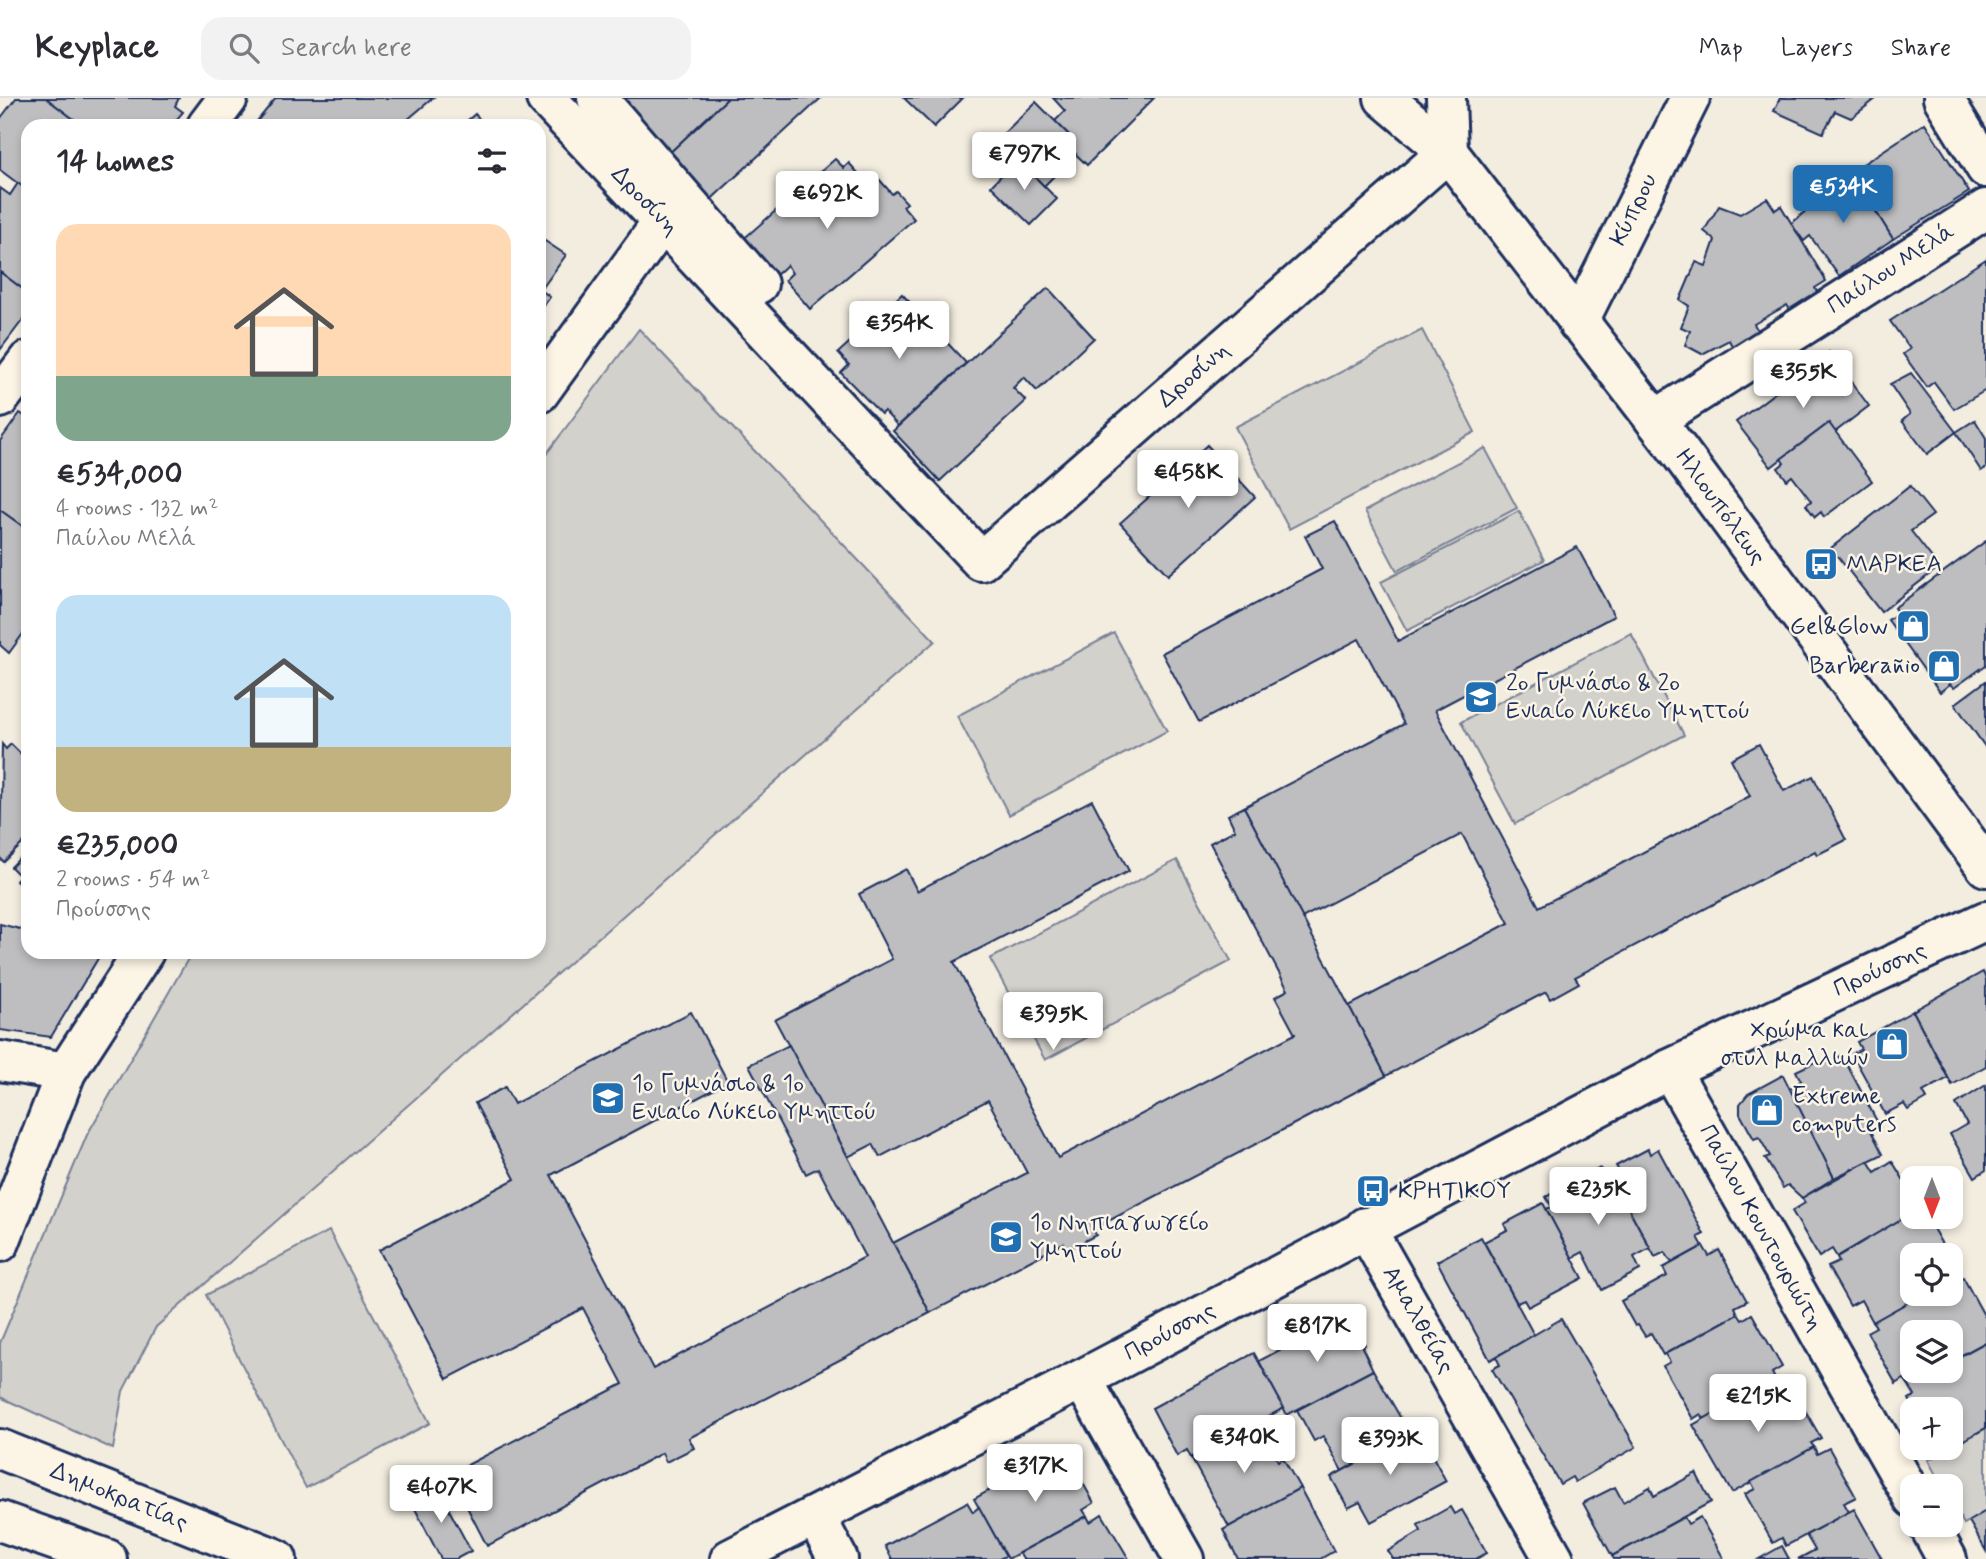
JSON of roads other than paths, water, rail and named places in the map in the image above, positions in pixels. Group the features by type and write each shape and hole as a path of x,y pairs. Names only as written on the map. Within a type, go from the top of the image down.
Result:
{"street":[{"path":"212,119 228,98"},
{"name":"Δροσίνη","path":"547,98 887,457 981,561 1448,152"},
{"name":"Δροσίνη","path":"597,98 897,445 887,457"},
{"name":"Ηλιουπόλεως","path":"1384,98 1448,152 1655,420 1986,867"},
{"path":"1446,98 1448,152"},
{"name":"Κύπρου","path":"1578,323 1690,98"},
{"path":"1943,98 1986,168"},
{"name":"Παύλου Μελά","path":"1655,420 1986,209"},
{"path":"546,383 664,220"},
{"path":"0,398 21,370"},
{"name":"Προύσσης","path":"730,1559 1082,1380 1365,1227 1670,1069 1986,920"},
{"path":"0,1242 66,1072 139,959"},
{"path":"0,1061 66,1072"},
{"name":"Παύλου Κουντουριώτη","path":"1670,1069 1900,1475"},
{"name":"Αμαλθείας","path":"1365,1227 1554,1559"},
{"path":"1082,1380 1184,1559"},
{"name":"Δημοκρατίας","path":"0,1450 277,1559"},
{"path":"816,1517 838,1559"},
{"path":"0,1521 107,1559"},
{"path":"1935,1537 1947,1559"}],"place":[{"name":"ΜΑΡΚΕΑ","path":"1821,564"},
{"name":"Gel&Glow","path":"1913,626"},
{"name":"Barberañio","path":"1944,666"},
{"name":"2ο Γυμνάσιο & 2ο Ενιαίο Λύκειο Υμηττού","path":"1481,697"},
{"name":"Χρώμα και στυλ μαλλιών","path":"1892,1044"},
{"name":"1ο Γυμνάσιο & 1ο Ενιαίο Λύκειο Υμηττού","path":"608,1098"},
{"name":"Extreme computers","path":"1767,1110"},
{"name":"ΚΡΗΤΙΚΟΥ","path":"1373,1191"},
{"name":"1ο Νηπιαγωγείο Υμηττού","path":"1006,1237"}]}
